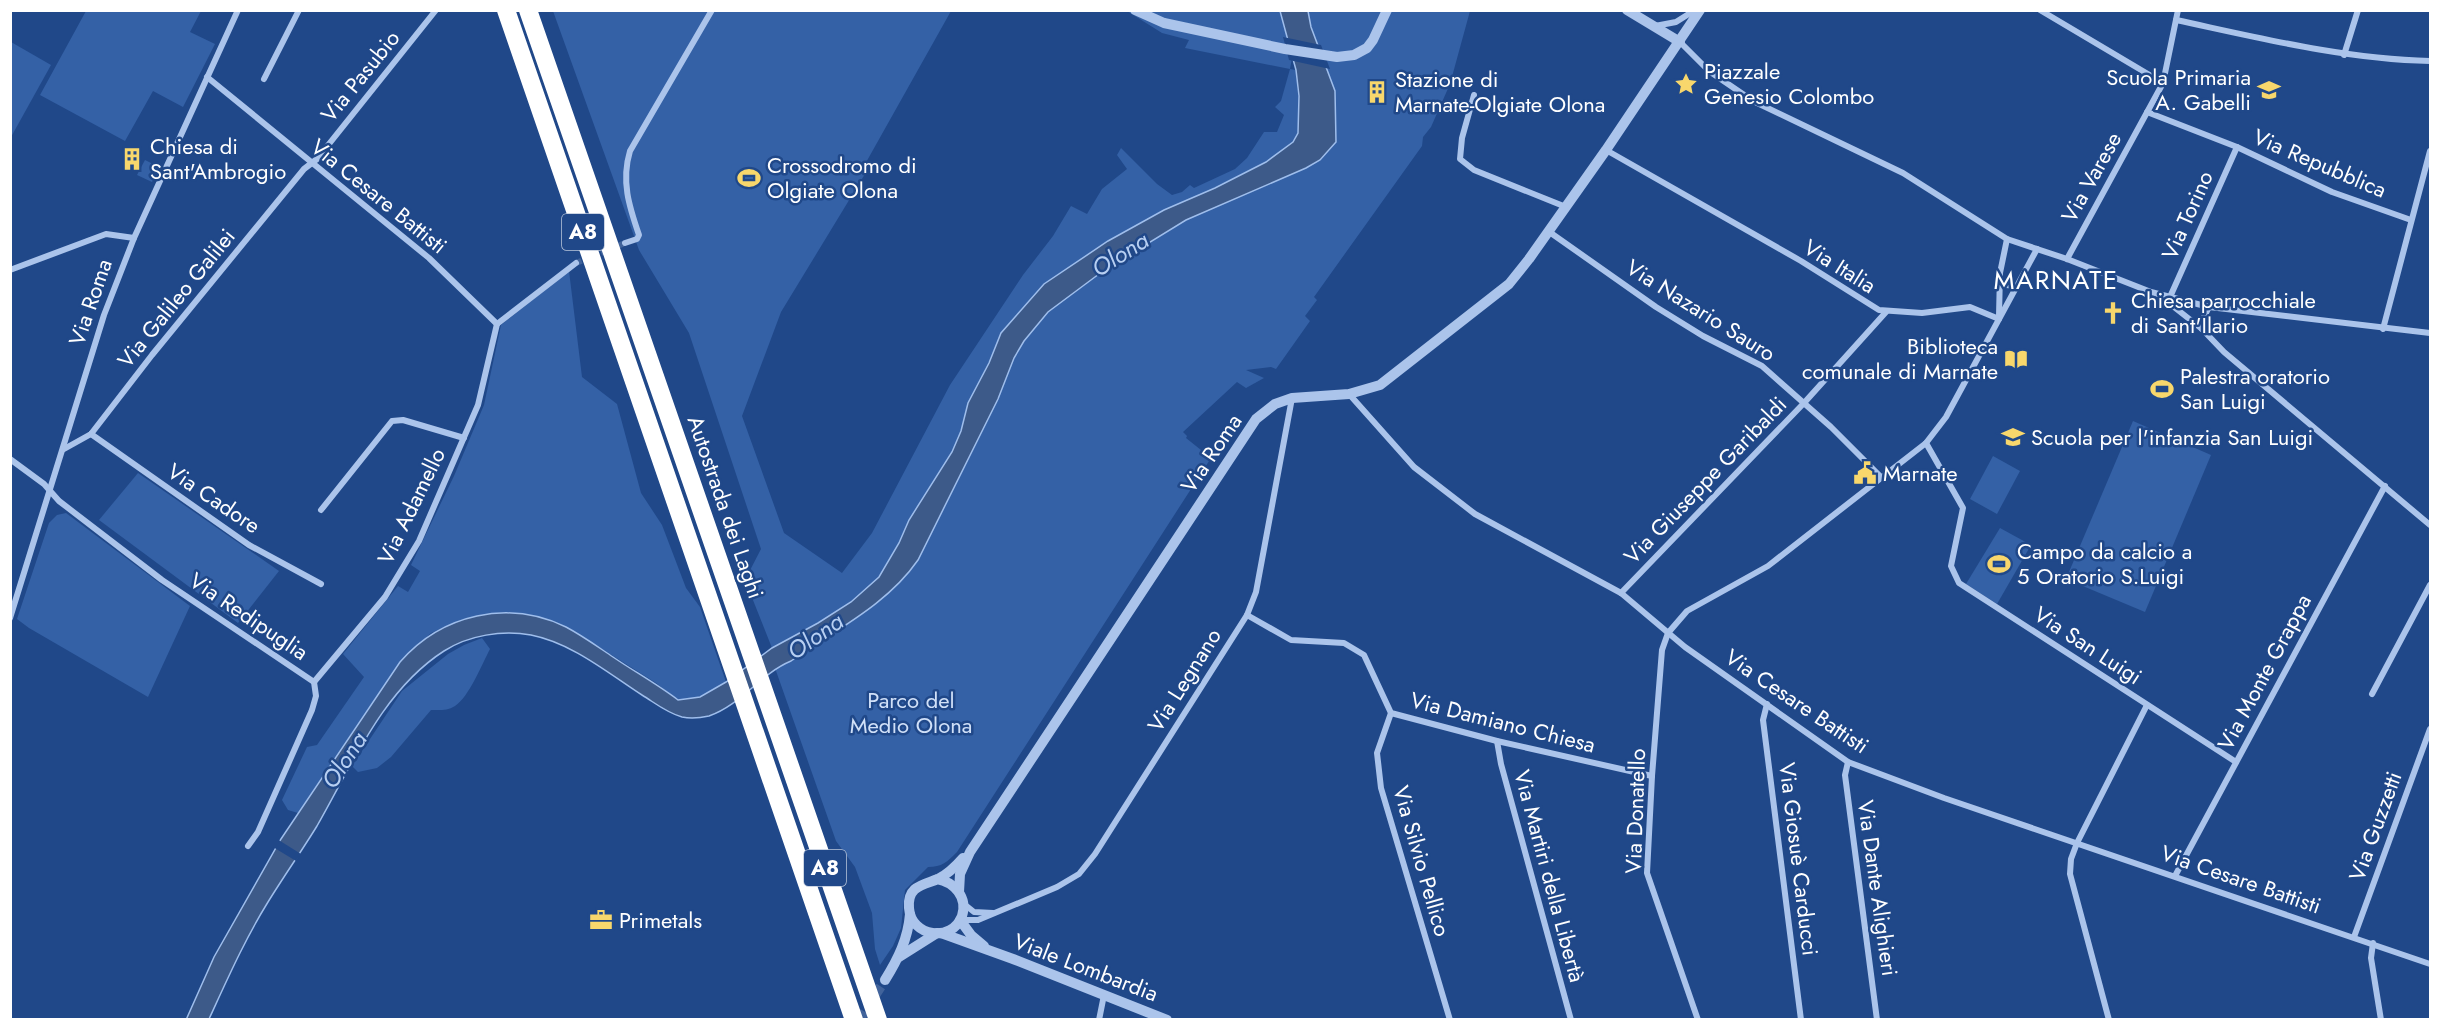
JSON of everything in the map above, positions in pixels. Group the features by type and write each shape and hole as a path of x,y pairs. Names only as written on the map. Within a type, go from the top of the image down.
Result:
{"highway":[{"name":"Autostrada dei Laghi","path":"506,10 731,657 854,1020"},
{"name":"Autostrada dei Laghi","path":"528,10 878,1020"}],"street":[{"name":"Via Roma","path":"10,618 51,492 104,315 134,238 238,10"},
{"path":"264,79 299,10"},
{"name":"Via Pasubio","path":"310,162 318,159 436,10"},
{"path":"625,243 637,239 639,235 627,201 626,164 630,151 712,10"},
{"path":"1135,10 1164,23 1286,49 1337,57 1354,55 1367,48 1387,10"},
{"path":"1627,10 1680,42 1706,69 1752,101 1903,173 2007,240 2067,259 2170,297 2209,307 2430,333"},
{"name":"Via Roma","path":"959,892 960,874 970,852 1256,419 1275,404 1292,398 1348,394 1380,385 1509,284 1606,150 1680,42 1697,10"},
{"path":"1655,26 1676,22 1697,10"},
{"path":"2040,10 2163,83"},
{"name":"Via Varese","path":"2067,259 2163,83 2178,10"},
{"path":"2344,55 2358,10"},
{"path":"2176,20 2344,55 2430,61"},
{"name":"Via Cesare Battisti","path":"207,77 429,258 497,324"},
{"path":"1474,95 1462,138 1460,159 1474,170 1566,207"},
{"name":"Via Repubblica","path":"2147,112 2237,147 2332,192 2412,220"},
{"name":"Via Torino","path":"2170,297 2237,147"},
{"name":"Via Italia","path":"1606,150 1801,261 1867,304 1886,312 1922,313 1970,307 1999,319"},
{"path":"2383,329 2430,151"},
{"name":"Via Galileo Galilei","path":"64,448 92,434 152,354 310,162"},
{"name":"Via Nazario Sauro","path":"1548,231 1656,307 1703,336 1762,366 1881,476"},
{"path":"10,270 106,234 134,238"},
{"path":"1999,319 1999,278 2007,240"},
{"path":"1668,633 1687,611 1768,566 1926,443 1946,417 2037,249"},
{"path":"497,324 576,263"},
{"path":"1999,278 2006,285 2017,286"},
{"path":"2170,297 2174,307 2224,352 2430,525"},
{"path":"2202,330 2203,320 2209,307"},
{"name":"Via Giuseppe Garibaldi","path":"1621,593 1804,403 1886,312"},
{"name":"Via Adamello","path":"314,682 386,597 419,541 478,405 497,324"},
{"name":"Via Cesare Battisti","path":"1348,394 1414,467 1475,514 1621,593 1668,633 1848,762 1944,798 2354,936 2430,964"},
{"name":"Via Legnano","path":"960,920 978,920 1057,887 1086,867 1247,615 1256,592 1292,398"},
{"path":"321,510 392,421 404,420 464,438"},
{"name":"Via Cadore","path":"92,434 249,545 321,584"},
{"name":"Via San Luigi","path":"1926,443 1963,508 1951,566 1959,583 2236,762"},
{"name":"Via Redipuglia","path":"10,459 59,501 162,580 314,682 316,696 312,710 258,832 248,846"},
{"name":"Via Monte Grappa","path":"2175,876 2385,486"},
{"path":"2372,694 2430,585"},
{"name":"Via Damiano Chiesa","path":"1247,615 1291,640 1344,643 1364,656 1391,713 1497,741 1652,776"},
{"name":"Via Donatello","path":"1668,633 1662,650 1647,873 1698,1020"},
{"name":"Via Giosuè Carducci","path":"1767,704 1763,720 1801,1020"},
{"path":"2109,1020 2070,874 2071,859 2147,705"},
{"name":"Via Silvio Pellico","path":"1391,713 1377,753 1381,788 1450,1020"},
{"name":"Via Guzzetti","path":"2354,936 2430,729"},
{"name":"Via Martiri della Libertà","path":"1497,741 1501,764 1571,1020"},
{"name":"Via Dante Alighieri","path":"1848,762 1845,775 1877,1020"},
{"name":"Via Roma","path":"910,913 910,899 914,891 928,880 937,879 951,870 970,852"},
{"path":"899,957 938,933 949,931 960,920 963,904 959,892 945,881 937,879"},
{"path":"963,904 974,912 996,912"},
{"path":"910,913 916,924 923,930 938,933"},
{"path":"885,980 899,957 910,913"},
{"name":"Viale Lombardia","path":"960,920 971,935 991,951"},
{"name":"Viale Lombardia","path":"938,933 991,951 1164,1019"},
{"path":"2373,943 2371,958 2381,1020"},
{"path":"1099,1020 1104,995"}],"green space":[{"path":"86,11 201,11 190,32 215,44 183,107 153,91 125,141 40,95"},
{"name":"Parco del Medio Olona","path":"553,11 951,11 864,166 868,169 781,312 742,416 784,533 842,573 872,533 950,385 1023,275 1053,236 1071,206 1087,214 1102,189 1127,169 1117,155 1121,148 1157,184 1172,195 1182,192 1190,185 1194,188 1235,169 1247,158 1264,132 1277,132 1284,115 1275,107 1281,101 1290,69 1185,48 1189,40 1162,33 1127,11 1470,11 1450,84 1431,127 1423,137 1422,146 1314,297 1317,300 1305,316 1310,321 1276,369 1271,367 1246,370 1264,378 1246,388 1237,382 1183,432 1186,438 1211,458 957,852 944,863 928,867 905,890 901,928 893,946 880,965 875,949 872,913 855,867 836,841 775,668 879,592 952,454 909,520 899,543 879,577 851,602 772,648 745,580 761,549 689,333 639,250","holes":["1292,58 1323,146 1107,262 1017,329 952,452 961,431 968,403 989,363 1001,333 1044,284 1108,241 1164,210 1215,188 1266,162 1293,142 1298,133 1300,117 1296,70 1290,69"]},
{"path":"11,42 51,65 11,137"},
{"path":"145,160 159,167 152,182 137,175"},
{"path":"569,271 582,377 617,404 641,493 662,525 686,588 700,607 726,682 700,697 678,700 656,683 575,632 553,622 509,612 484,614 460,620 431,633 400,662 298,813 288,810 282,800 307,747 317,745 364,677 343,654 398,586 408,592 420,571 411,565 454,476 484,405 501,325"},
{"path":"2133,421 2211,455 2145,612 2066,579"},
{"path":"1993,456 2020,471 1997,514 1970,499"},
{"path":"138,473 279,571 238,623 99,520"},
{"path":"66,513 190,606 148,697 17,619 49,523 57,515"},
{"name":"Campo da calcio a 5 Oratorio S.Luigi","path":"2000,528 2031,545 1997,604 1966,584"},
{"path":"482,638 490,649 470,688 460,702 449,709 431,710 391,757 377,768 358,772 352,766 402,691 448,654"}],"water":[{"name":"Olona","path":"1280,11 1308,11 1311,27 1335,91 1336,142 1320,160 1306,168 1186,220 1103,271 1048,312 1024,341 1014,358 998,399 918,560 876,604 780,667 731,705 702,717 685,718 671,713 575,652 531,635 509,633 486,635 464,641 444,651 422,667 403,686 371,730 317,826 260,916 209,1019 186,1020 214,957 281,839 400,662 436,632 456,622 499,613 544,618 578,634 678,700 700,697 726,682 772,648 851,602 879,577 899,543 909,520 952,452 961,431 968,403 989,363 1001,333 1044,284 1108,241 1164,210 1215,188 1266,162 1293,142 1298,133 1299,96 1296,70"}],"pier":[{"path":"1283,37 1321,45 1330,69 1289,60"},
{"path":"277,839 301,854 296,861 273,847"}],"tunnel":[{"path":"576,263 625,243"},
{"path":"859,1020 885,980"}],"place":[{"name":"Piazzale Genesio Colombo","path":"1686,84"},
{"name":"Scuola Primaria A. Gabelli","path":"2269,90"},
{"name":"Stazione di Marnate-Olgiate Olona","path":"1377,92"},
{"name":"Chiesa di Sant'Ambrogio","path":"132,159"},
{"name":"Crossodromo di Olgiate Olona","path":"749,178"},
{"name":"Chiesa parrocchiale di Sant'Ilario","path":"2113,313"},
{"name":"Biblioteca comunale di Marnate","path":"2016,359"},
{"name":"Palestra oratorio San Luigi","path":"2162,389"},
{"name":"Scuola per l'infanzia San Luigi","path":"2013,437"},
{"name":"Marnate","path":"1865,473"},
{"name":"Campo da calcio a 5 Oratorio S.Luigi","path":"1999,564"},
{"name":"Primetals","path":"601,920"}],"district":[{"name":"MARNATE","path":"2056,280"}]}
